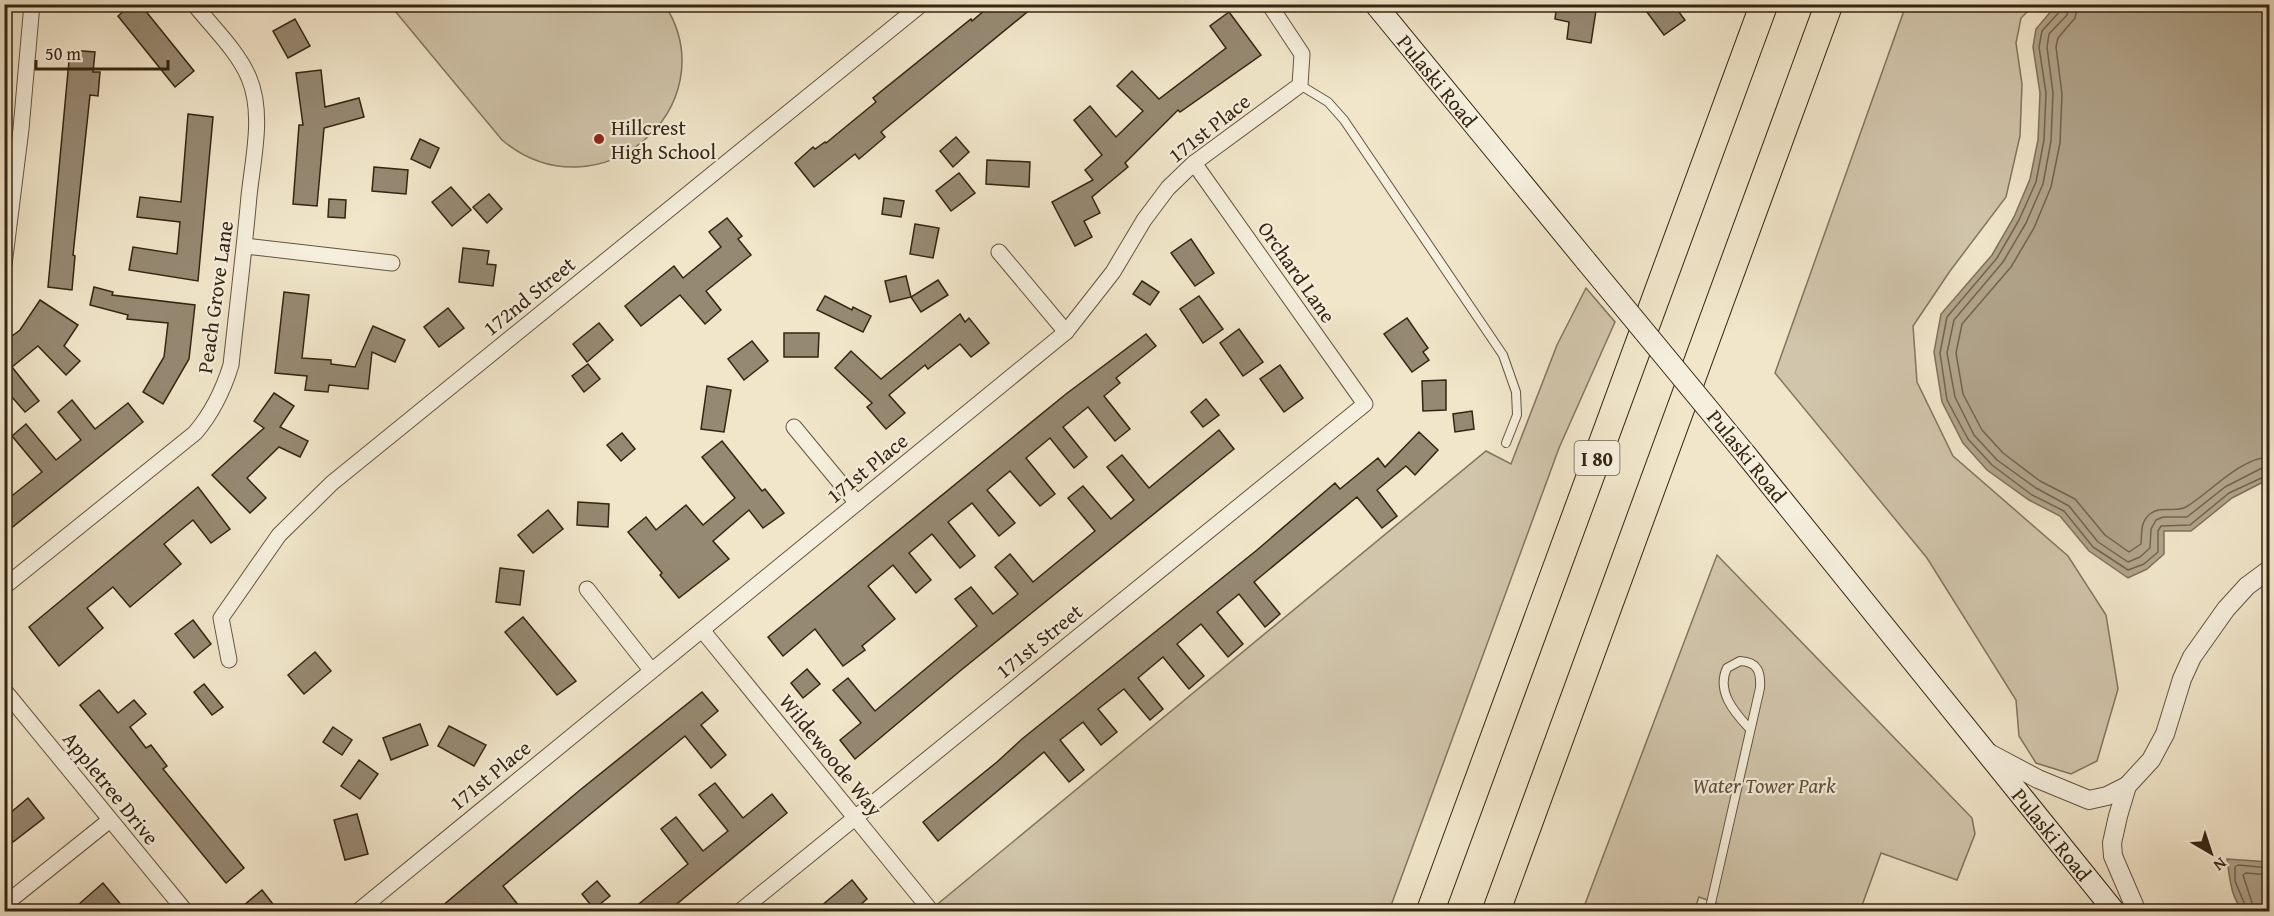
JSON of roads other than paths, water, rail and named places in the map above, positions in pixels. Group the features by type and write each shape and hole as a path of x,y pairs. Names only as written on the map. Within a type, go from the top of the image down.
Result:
{"highway":[{"name":"I 80","path":"1430,912 1764,4"},
{"path":"1496,912 1829,4"}],"main road":[{"name":"Pulaski Road","path":"1375,4 1747,456 1989,753 2115,912"}],"street":[{"path":"4,265 21,129 32,4"},
{"name":"Peach Grove Lane","path":"4,587 195,433 218,402 231,365 257,120 255,98 249,77 237,57 194,4"},
{"name":"172nd Street","path":"229,660 221,618 279,535 332,483 922,4"},
{"path":"1269,4 1302,54 1300,85"},
{"name":"171st Place","path":"357,912 1066,332 1113,272 1144,220 1168,189 1194,163 1300,85"},
{"name":"Orchard Lane","path":"1194,163 1365,404"},
{"path":"245,246 392,263"},
{"path":"999,252 1066,332"},
{"name":"171st Street","path":"739,912 1365,404"},
{"path":"794,427 857,502"},
{"path":"1989,753 2038,779 2089,800 2107,796 2127,786 2151,759 2165,735 2182,679 2192,657 2226,609 2247,586 2270,569"},
{"path":"587,589 651,670"},
{"name":"Wildewoode Way","path":"702,630 928,906"},
{"name":"Appletree Drive","path":"4,690 186,912"},
{"path":"2127,786 2112,843 2113,856 2137,912"},
{"path":"4,905 110,820"}],"lane":[{"path":"1300,85 1328,102 1344,120 1503,355 1516,392 1517,415 1506,443"},
{"path":"1709,912 1749,728 1760,688 1758,668 1754,664 1740,661 1727,668 1723,685 1726,697 1749,728"}],"water":[{"path":"2059,5 2269,5 2269,479 2232,498 2191,531 2164,531 2164,554 2147,569 2128,578 2089,551 2060,516 2029,500 1987,470 1963,443 1942,402 1934,352 1941,314 1992,255 2014,217 2030,179 2038,140 2040,93 2033,47 2036,29"},
{"path":"2227,859 2269,862 2269,911 2243,911 2233,893"}],"place":[{"name":"Hillcrest High School","path":"599,139"}],"park label":[{"name":"Water Tower Park","path":"1764,785"}]}
